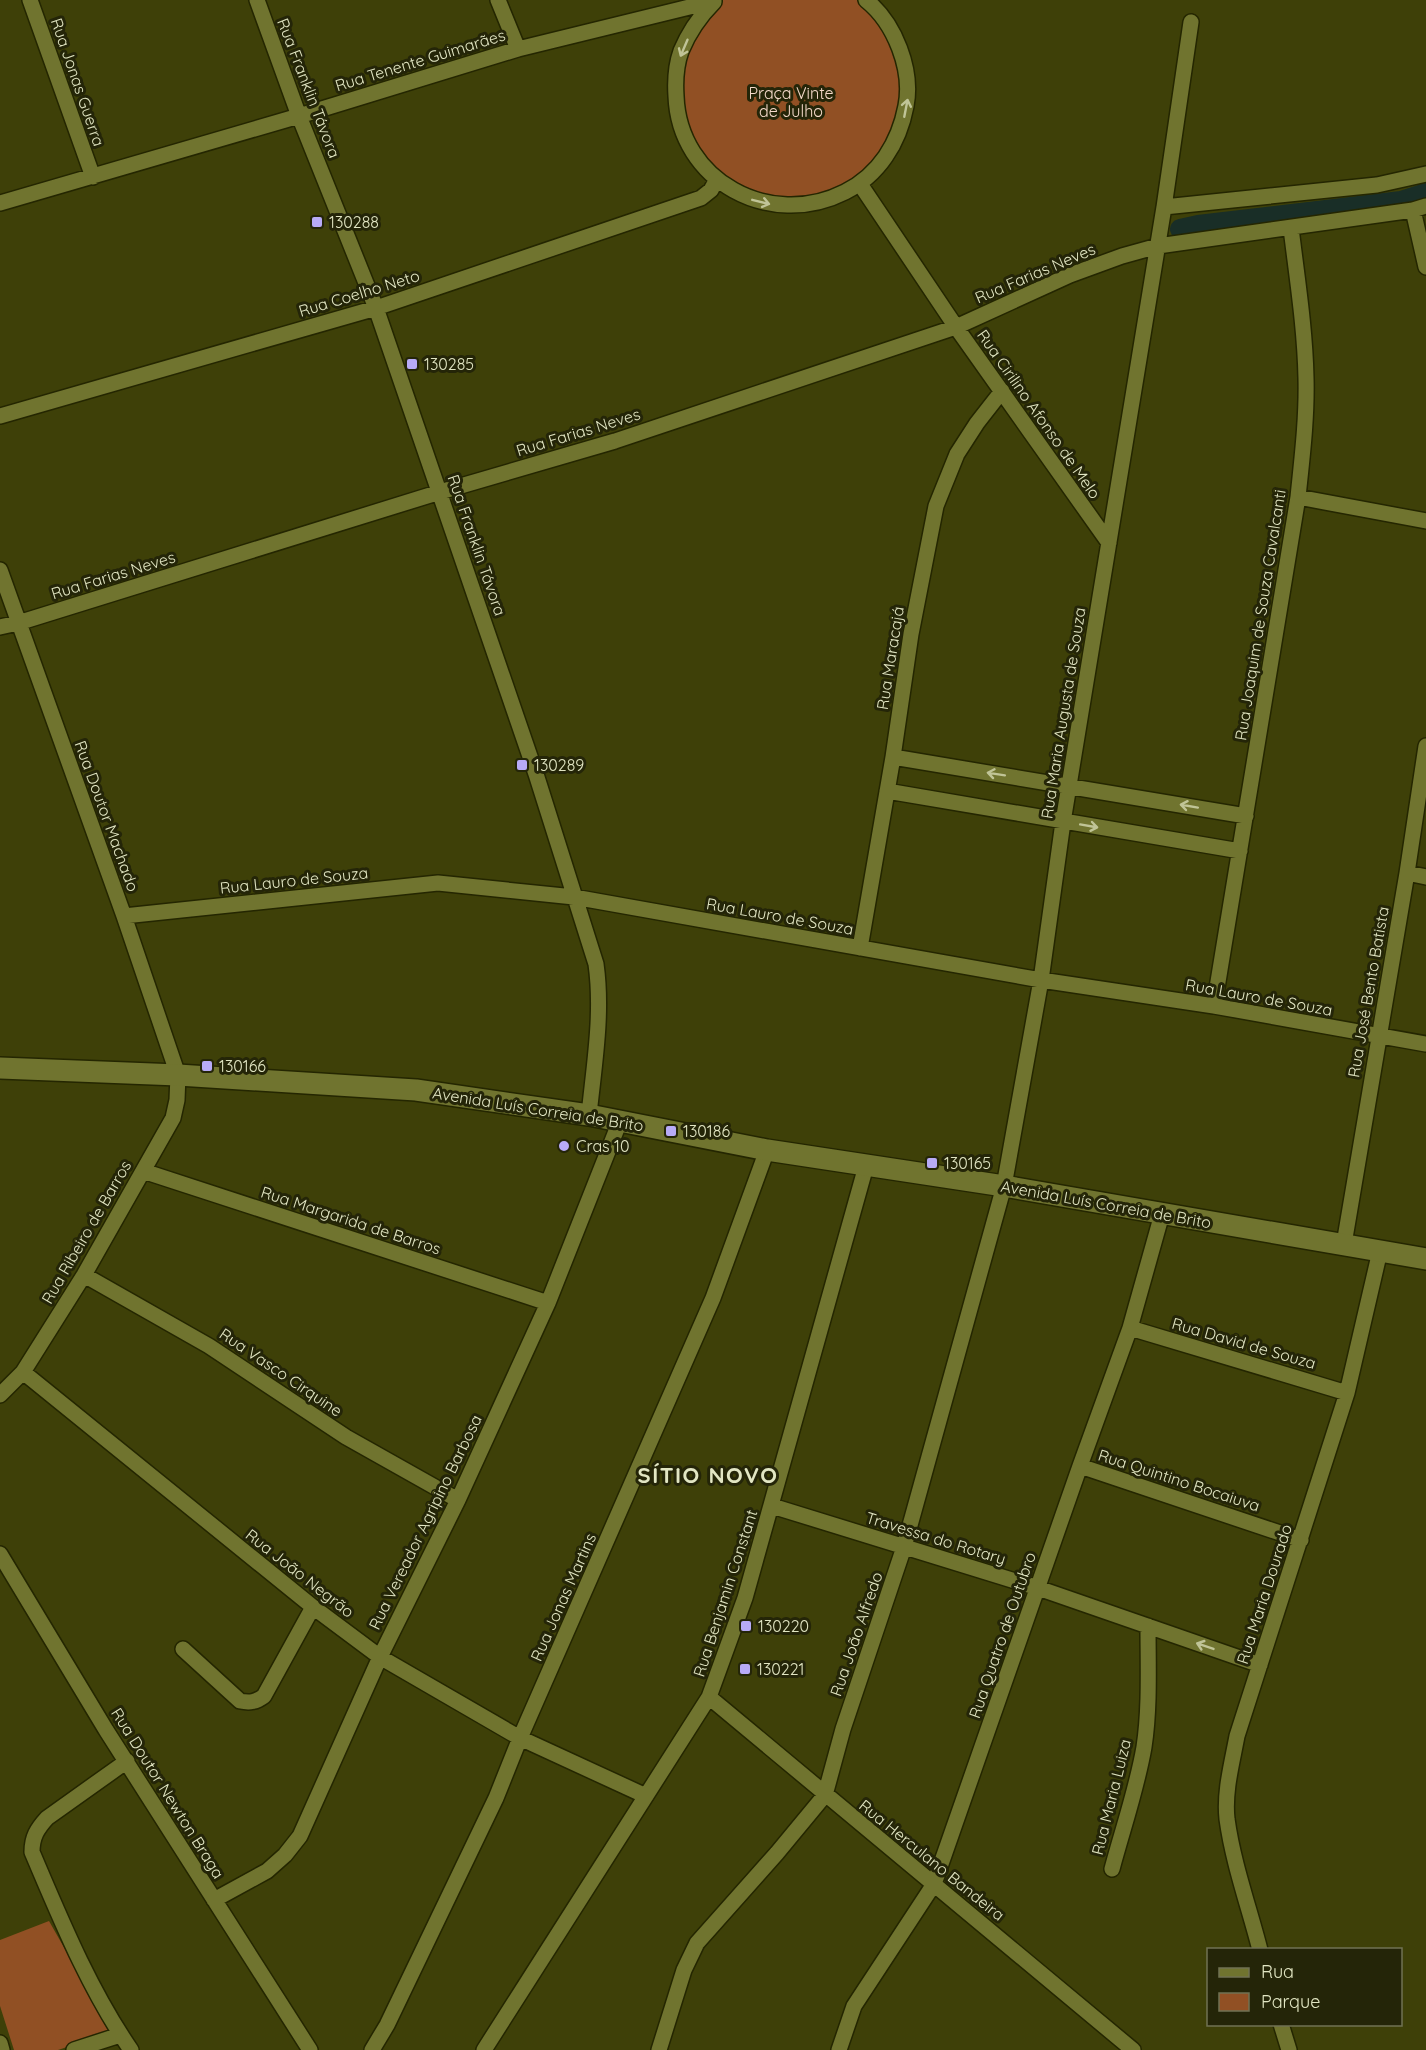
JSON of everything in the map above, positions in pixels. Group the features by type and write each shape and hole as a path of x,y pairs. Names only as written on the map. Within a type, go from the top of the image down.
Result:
{"main road":[{"name":"Avenida Luís Correia de Brito","path":"0,1068 416,1090 589,1115 767,1150 1004,1186 1426,1259"}],"street":[{"name":"Rua Jonas Guerra","path":"30,0 93,177"},
{"name":"Rua Franklin Távora","path":"257,0 376,308 536,774 596,964 599,1008 589,1115"},
{"path":"498,0 518,49"},
{"path":"715,1 698,18 681,52 675,79 676,107 682,130 693,151 717,179 749,198 778,206 789,206 828,201 860,184 884,161 902,127 908,98 901,50 885,20 866,0"},
{"name":"Rua Tenente Guimarães","path":"0,203 300,116 518,49 715,1"},
{"path":"1158,246 1191,22"},
{"path":"1164,207 1377,185 1426,174"},
{"name":"Rua Coelho Neto","path":"0,416 376,308 702,198 711,190 717,179"},
{"name":"Rua Cirilino Afonso de Melo","path":"860,184 956,327 1089,518 1109,543"},
{"path":"1419,208 1426,267"},
{"name":"Rua Farias Neves","path":"0,627 440,492 615,441 956,327 1070,275 1122,256 1158,246 1419,208"},
{"name":"Rua Joaquim de Souza Cavalcanti","path":"1214,1006 1298,497 1306,415 1306,376 1303,326 1291,228"},
{"name":"Rua Maria Augusta de Souza","path":"1004,1186 1041,980 1063,822 1158,246"},
{"name":"Rua Maracajá","path":"860,948 893,757 911,634 936,506 957,454 1002,391"},
{"path":"1298,497 1426,521"},
{"name":"Rua Doutor Machado","path":"0,570 124,916 178,1076"},
{"name":"Rua José Bento Batista","path":"1344,1244 1407,873 1426,746"},
{"path":"893,757 1246,816"},
{"path":"887,791 1240,851"},
{"path":"1407,873 1426,877"},
{"name":"Rua Lauro de Souza","path":"124,916 438,883 574,897 1041,980 1214,1006 1426,1044"},
{"name":"Rua Ribeiro de Barros","path":"0,1395 22,1372 84,1275 173,1118 177,1100 178,1076"},
{"name":"Rua Vereador Agripino Barbosa","path":"214,1900 267,1871 285,1855 300,1836 380,1657 458,1500 548,1303 620,1121"},
{"name":"Rua Jonas Martins","path":"372,2050 387,2025 496,1798 520,1738 709,1308 767,1150"},
{"name":"Rua Benjamin Constant","path":"484,2050 709,1697 745,1598 866,1166"},
{"name":"Rua Margarida de Barros","path":"143,1171 548,1303"},
{"name":"Rua João Alfredo","path":"658,2050 684,1970 697,1943 825,1795 843,1729 904,1547 1004,1186"},
{"name":"Rua Quatro de Outubro","path":"839,2050 854,2006 934,1884 1130,1328 1162,1214"},
{"name":"Rua Maria Dourado","path":"1259,1948 1234,1854 1227,1817 1229,1780 1237,1736 1347,1393 1380,1251"},
{"name":"Rua Vasco Cirquine","path":"84,1275 209,1346 346,1437 458,1500"},
{"name":"Rua David de Souza","path":"1130,1328 1347,1393"},
{"name":"Rua João Negrão","path":"22,1372 313,1608 380,1657 520,1738 646,1796"},
{"name":"Rua Quintino Bocaiuva","path":"1080,1466 1301,1540"},
{"name":"Travessa do Rotary","path":"771,1506 1038,1587 1260,1665"},
{"name":"Rua Doutor Newton Braga","path":"0,1554 106,1730 310,2050"},
{"path":"183,1649 240,1701 249,1703 257,1701 264,1696 313,1608"},
{"name":"Rua Maria Luiza","path":"1112,1869 1144,1745 1148,1688 1148,1626"},
{"name":"Rua Herculano Bandeira","path":"709,1697 1133,2050"},
{"path":"127,1761 47,1818 37,1830 32,1842 32,1852 69,1938 120,2035 131,2050"},
{"path":"1281,2026 1289,2050"},
{"path":"74,2050 120,2035"},
{"path":"0,2043 2,2050"}],"green space":[{"name":"Praça Vinte de Julho","path":"716,0 866,0 901,50 902,127 860,184 789,206 717,179 682,130 681,52"},
{"path":"49,1921 112,2032 58,2050 14,2050 0,2006 0,1940"}],"waterway":[{"path":"1180,229 1401,201 1426,193"}],"place":[{"name":"130288","path":"317,222"},
{"name":"130285","path":"412,364"},
{"name":"130289","path":"522,765"},
{"name":"130166","path":"207,1066"},
{"name":"130186","path":"671,1131"},
{"name":"Cras 10","path":"564,1146"},
{"name":"130165","path":"932,1163"},
{"name":"130220","path":"746,1626"},
{"name":"130221","path":"745,1669"}],"district":[{"name":"SÍTIO NOVO","path":"708,1475"}]}
